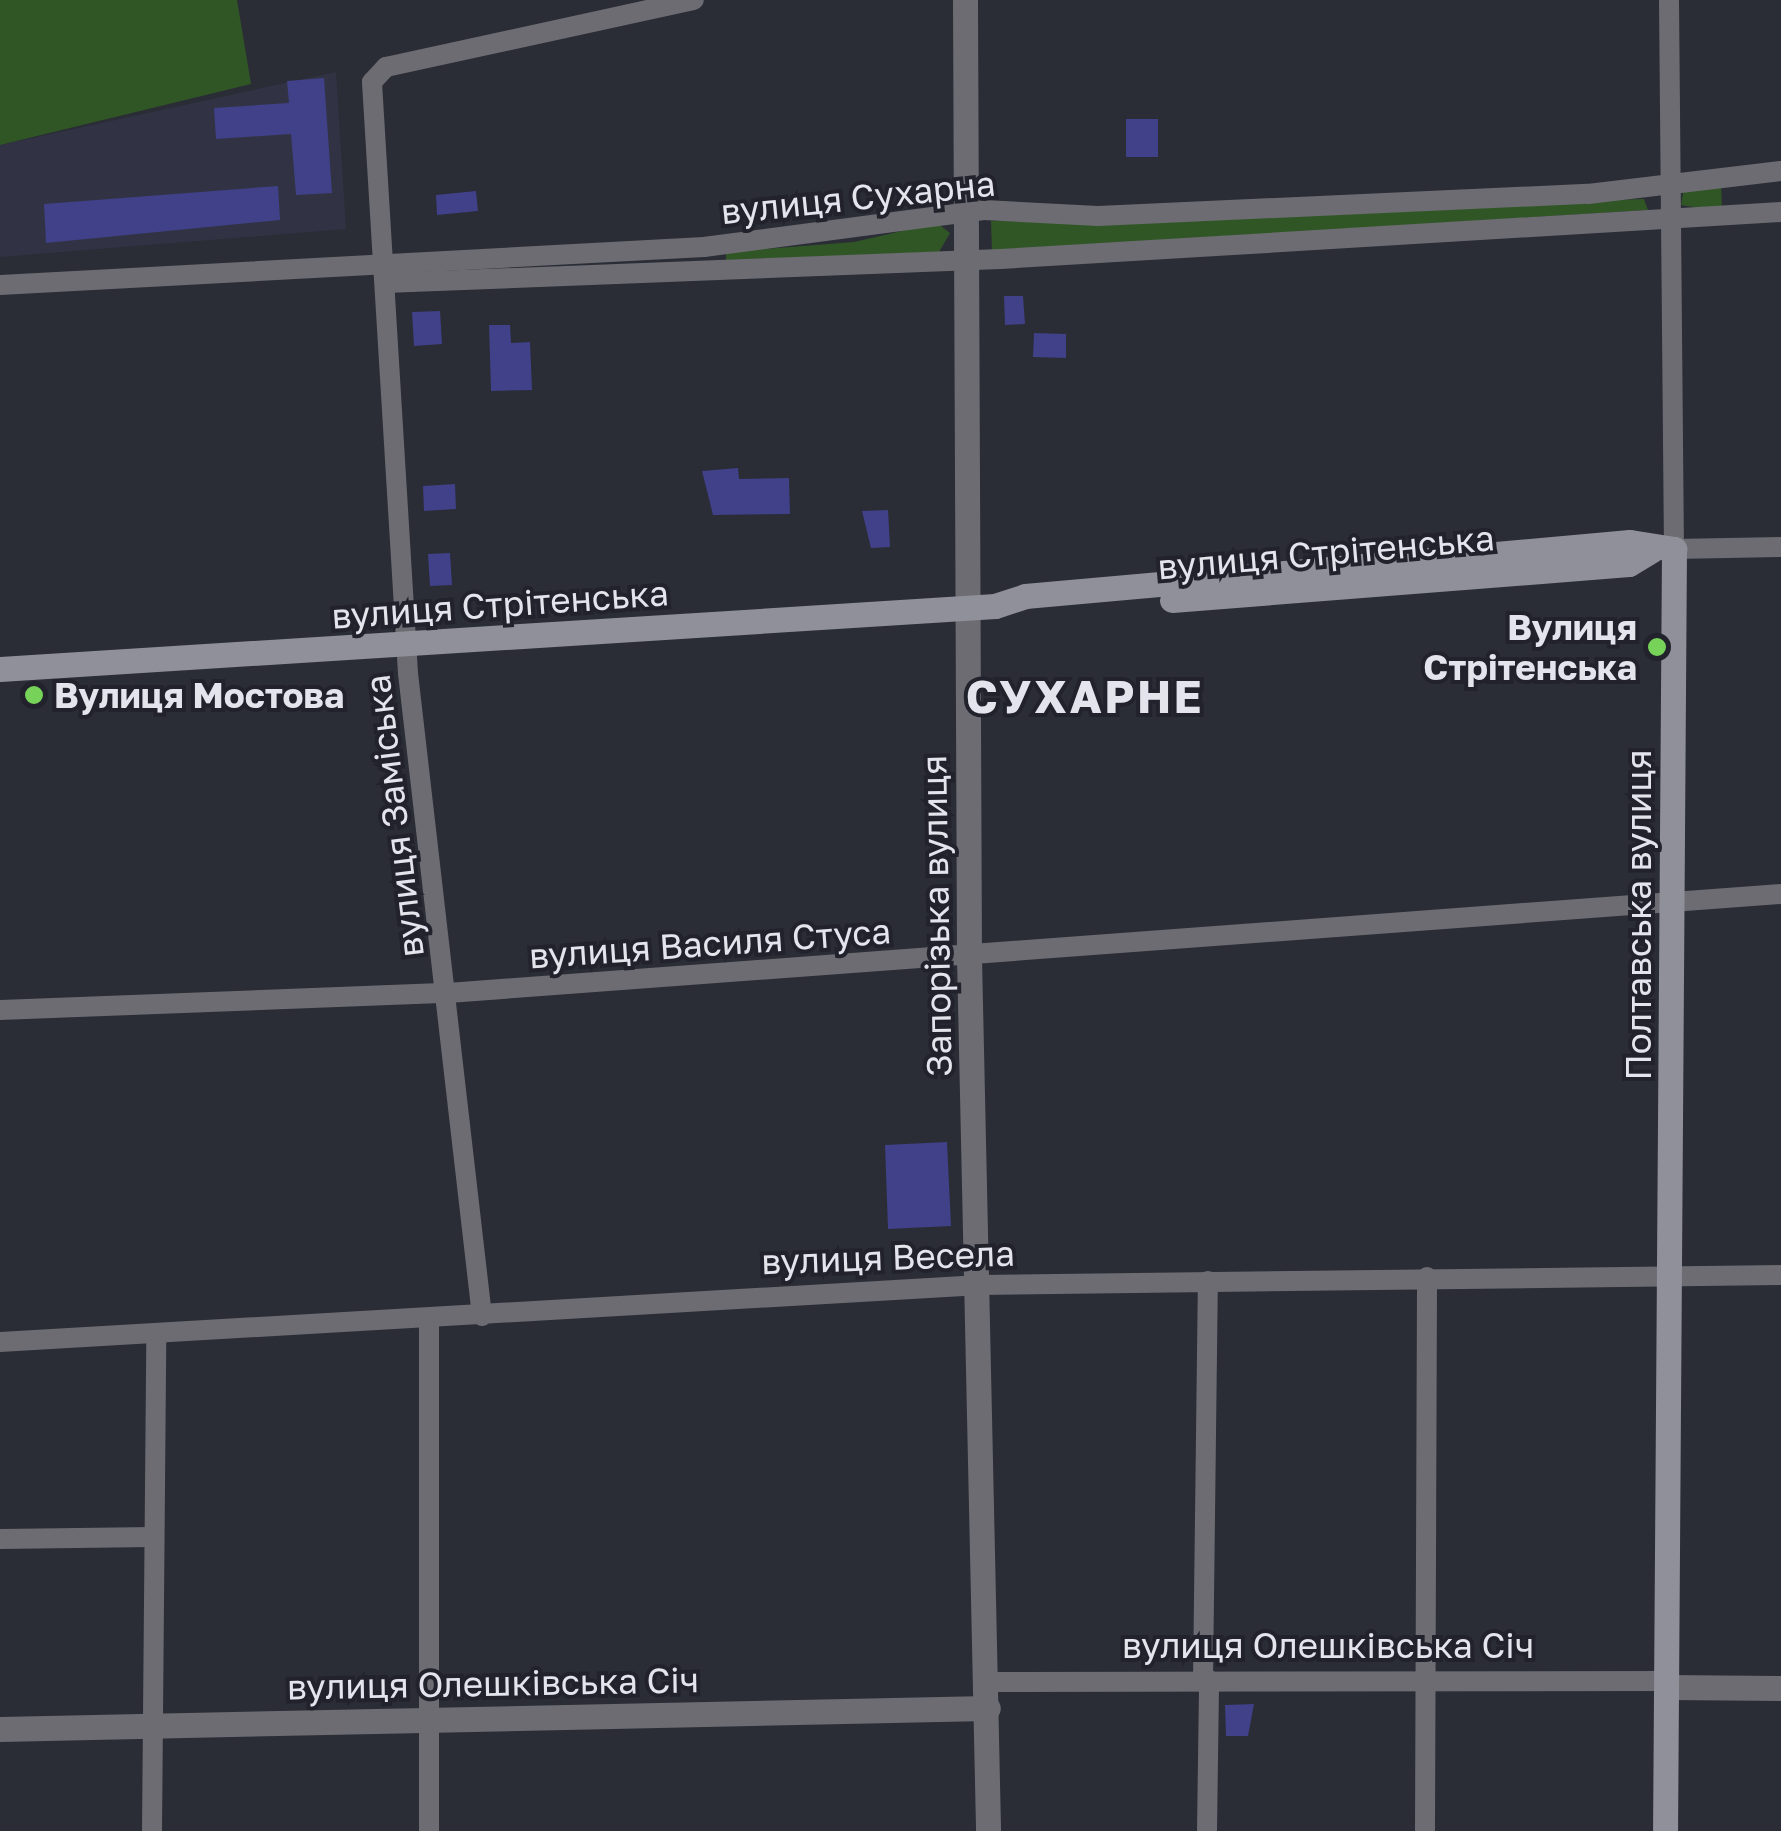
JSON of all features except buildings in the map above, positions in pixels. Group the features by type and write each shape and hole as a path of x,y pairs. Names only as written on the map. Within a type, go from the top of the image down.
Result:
{"main road":[{"name":"вулиця Стрітенська","path":"0,669 1000,606 1026,612 1629,564 1663,550"},
{"name":"Полтавська вулиця","path":"1663,550 1674,896 1665,1831"}],"street":[{"name":"вулиця Заміська","path":"482,1316 407,645 371,91 378,70 694,0"},
{"name":"Запорізька вулиця","path":"965,0 968,957 980,1285 988,1831"},
{"name":"Полтавська вулиця","path":"1663,550 1669,0"},
{"name":"вулиця Сухарна","path":"384,272 755,243 966,212 1098,216 1588,194 1666,180 1781,171"},
{"name":"вулиця Сухарна","path":"0,285 384,272 966,260 1666,223 1781,212"},
{"name":"вулиця Стрітенська","path":"1663,550 1781,547"},
{"name":"вулиця Василя Стуса","path":"0,1010 448,993 968,957 1674,896 1781,894"},
{"name":"вулиця Весела","path":"0,1342 980,1285 1781,1275"},
{"path":"1425,1831 1427,1277"},
{"path":"1207,1831 1208,1281"},
{"path":"429,1319 429,1831"},
{"path":"152,1831 156,1333"},
{"path":"0,1540 154,1537"},
{"name":"вулиця Олешківська Січ","path":"988,1682 1425,1678 1781,1688"},
{"name":"вулиця Олешківська Січ","path":"0,1729 988,1708"}],"shaded area":[{"path":"336,72 346,229 0,257 0,145"}],"green space":[{"path":"0,0 237,0 251,84 0,145"},
{"path":"1721,180 1722,212 1681,205 1684,187"},
{"path":"1644,199 1648,210 992,251 991,221"},
{"path":"937,223 950,233 939,252 726,260 726,252 854,242"}],"place":[{"name":"Вулиця Стрітенська","path":"1657,647"},
{"name":"Вулиця Мостова","path":"34,695"}],"district":[{"name":"СУХАРНЕ","path":"1085,697"}]}
